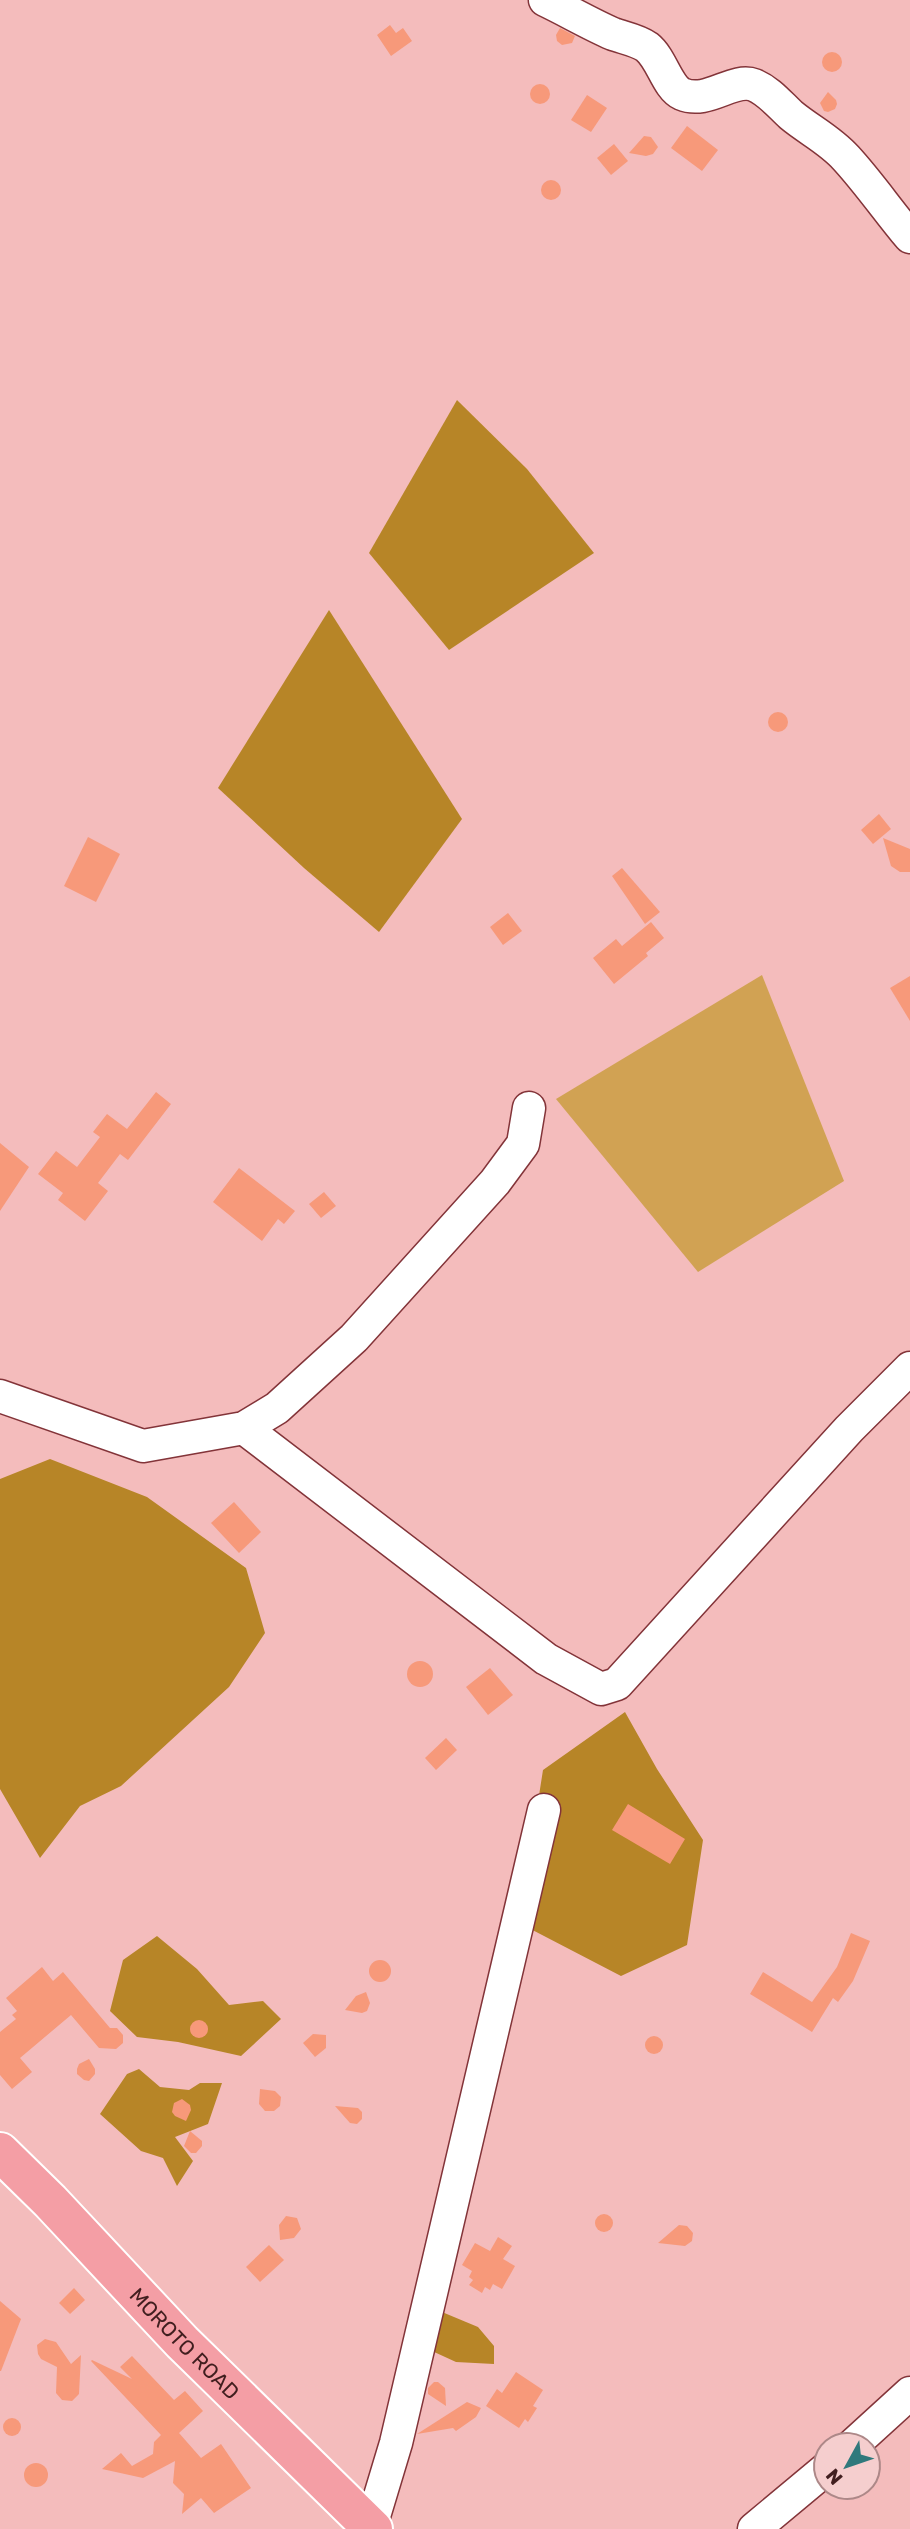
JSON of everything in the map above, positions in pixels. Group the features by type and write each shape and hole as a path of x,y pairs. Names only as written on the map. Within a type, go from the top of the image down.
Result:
{"main road":[{"name":"MOROTO ROAD","path":"0,2152 183,2342 372,2528"}],"street":[{"path":"545,0 612,34 640,42 663,65 672,86 682,94 699,96 717,93 734,85 752,84 768,93 846,158 910,237"},
{"path":"0,1396 143,1446 244,1428 277,1408 354,1338 495,1182 523,1144 529,1108"},
{"path":"244,1428 546,1659 601,1689 617,1684 849,1429 910,1368"},
{"path":"372,2528 396,2443 544,1810"},
{"path":"868,2431 910,2393"},
{"path":"754,2529 812,2481"}],"shaded area":[{"path":"457,400 527,469 594,553 449,650 369,553"},
{"path":"329,610 462,819 379,932 304,868 218,788"},
{"path":"762,975 844,1181 698,1272 556,1099"},
{"path":"50,1459 147,1497 246,1568 265,1633 229,1687 121,1786 80,1806 40,1858 0,1789 0,1479"},
{"path":"625,1712 657,1769 703,1840 687,1945 621,1976 519,1923 543,1770"},
{"path":"157,1936 197,1969 229,2005 263,2001 281,2019 241,2056 178,2042 137,2037 110,2011 123,1960"},
{"path":"139,2069 160,2087 189,2090 200,2083 222,2083 208,2124 175,2137 193,2161 177,2186 163,2158 141,2151 100,2114 127,2074"},
{"path":"447,2227 462,2234 442,2312 478,2327 494,2346 494,2364 456,2362 432,2351"}],"building":[{"path":"390,25 396,33 403,28 412,41 391,56 377,35"},
{"path":"560,28 575,36 572,43 562,45 557,41 556,35"},
{"path":"828,52 836,52 842,62 836,72 828,72 822,66 822,58"},
{"path":"540,84 547,87 550,94 547,101 540,104 533,101 530,94 533,87"},
{"path":"828,92 837,104 835,109 828,112 824,111 820,103"},
{"path":"587,95 607,108 591,132 571,120"},
{"path":"687,126 718,150 702,171 671,148"},
{"path":"644,136 651,137 658,147 653,154 646,156 629,153"},
{"path":"614,144 628,161 611,175 597,158"},
{"path":"551,180 558,183 561,190 558,197 551,200 544,197 541,190 544,183"},
{"path":"778,712 785,715 788,722 785,729 778,732 771,729 768,722 771,715"},
{"path":"879,814 891,829 873,844 861,830"},
{"path":"88,837 120,854 96,902 64,886"},
{"path":"883,838 910,849 910,872 900,872 891,866"},
{"path":"622,868 660,912 645,924 612,876"},
{"path":"508,913 522,931 503,945 490,927"},
{"path":"651,922 664,938 646,953 648,956 614,984 593,958 616,939 622,946"},
{"path":"910,976 910,1021 890,988"},
{"path":"156,1092 171,1104 128,1160 120,1154 98,1183 108,1191 85,1221 58,1200 63,1193 38,1174 56,1151 77,1167 100,1137 93,1132 107,1114 127,1129"},
{"path":"0,1143 29,1167 0,1211"},
{"path":"239,1168 295,1211 284,1224 278,1219 262,1241 213,1202"},
{"path":"324,1192 336,1206 321,1218 309,1204"},
{"path":"234,1502 261,1532 239,1553 211,1523"},
{"path":"420,1661 429,1665 433,1674 429,1683 420,1687 411,1683 407,1674 411,1665"},
{"path":"490,1668 513,1695 488,1715 466,1687"},
{"path":"446,1738 457,1750 436,1770 425,1758"},
{"path":"628,1804 685,1839 670,1864 612,1830"},
{"path":"851,1933 870,1941 853,1981 838,2002 833,1998 812,2032 750,1994 763,1972 812,2002 837,1967"},
{"path":"380,1960 390,1967 391,1971 384,1981 380,1982 370,1975 369,1971 376,1961"},
{"path":"42,1967 53,1981 63,1972 110,2028 117,2028 123,2035 123,2043 116,2049 99,2048 71,2015 20,2058 32,2072 12,2089 0,2075 0,2032 16,2019 12,2015 17,2011 6,1998"},
{"path":"366,1992 370,2003 367,2011 362,2013 345,2010 356,1996"},
{"path":"199,2020 205,2023 208,2029 205,2035 199,2038 193,2035 190,2029 193,2023"},
{"path":"313,2034 326,2035 326,2048 315,2057 303,2043"},
{"path":"654,2036 660,2039 663,2045 660,2051 654,2054 648,2051 645,2045 648,2039"},
{"path":"89,2059 95,2074 89,2081 77,2074 77,2069 79,2064"},
{"path":"260,2089 275,2091 281,2097 280,2106 274,2111 265,2111 259,2104"},
{"path":"182,2099 190,2105 191,2110 186,2121 172,2112 174,2103"},
{"path":"335,2106 358,2108 362,2112 362,2119 357,2124 350,2123"},
{"path":"190,2131 202,2141 202,2146 196,2153 191,2153 184,2146"},
{"path":"604,2214 610,2217 613,2223 610,2229 604,2232 598,2229 595,2223 598,2217"},
{"path":"286,2216 297,2218 301,2229 294,2238 280,2240 279,2225"},
{"path":"679,2225 687,2226 693,2233 692,2241 685,2246 658,2243"},
{"path":"498,2237 512,2246 503,2259 515,2266 502,2289 493,2284 490,2290 485,2287 482,2293 469,2285 473,2280 469,2277 472,2271 462,2265 475,2243 490,2251"},
{"path":"269,2245 284,2260 260,2282 246,2267"},
{"path":"74,2288 85,2300 70,2314 59,2303"},
{"path":"0,2301 21,2319 1,2371 0,2371"},
{"path":"45,2339 56,2342 71,2364 81,2355 79,2394 72,2401 62,2400 56,2393 57,2367 41,2359 38,2354 37,2345"},
{"path":"132,2356 174,2400 185,2391 203,2411 179,2433 201,2458 221,2444 251,2488 214,2513 201,2498 182,2514 184,2494 173,2483 175,2461 143,2478 102,2469 121,2453 132,2466 153,2454 154,2442 161,2435 91,2361 132,2379 120,2367"},
{"path":"516,2372 543,2390 533,2406 537,2408 528,2422 525,2419 519,2428 486,2406 497,2389 502,2393"},
{"path":"434,2382 445,2388 446,2406 428,2394 428,2388"},
{"path":"467,2402 481,2408 476,2417 456,2431 453,2428 417,2434"},
{"path":"12,2418 18,2421 21,2427 18,2433 12,2436 6,2433 3,2427 6,2421"},
{"path":"36,2463 44,2467 48,2475 44,2483 36,2487 28,2483 24,2475 28,2467"}]}
